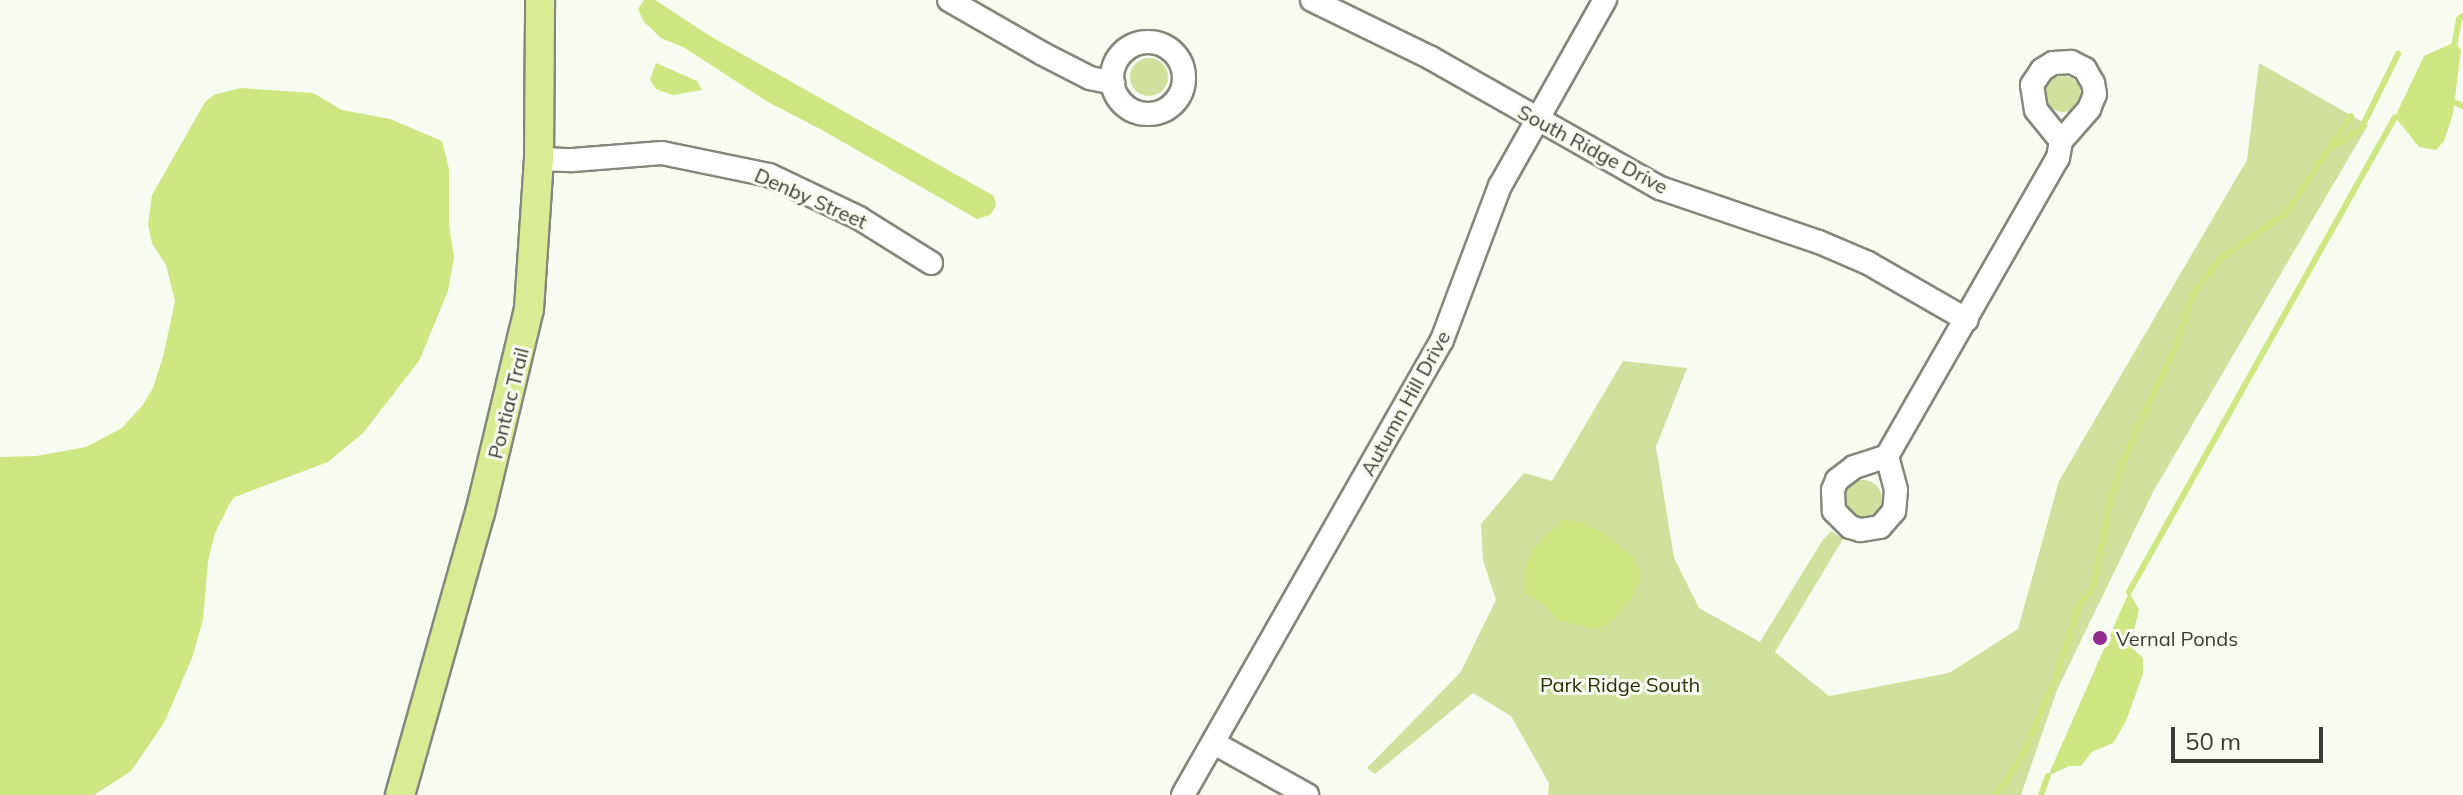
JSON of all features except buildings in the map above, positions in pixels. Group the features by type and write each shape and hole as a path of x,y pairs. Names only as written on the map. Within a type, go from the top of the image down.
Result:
{"main road":[{"name":"Pontiac Trail","path":"400,795 454,610 521,353 535,250 540,0"}],"street":[{"path":"949,0 1090,78 1113,83"},
{"name":"South Ridge Drive","path":"1312,0 1431,58 1660,188 1819,242 1868,263 1967,320"},
{"name":"Autumn Hill Drive","path":"1183,795 1442,340 1461,298 1500,186 1535,119 1605,0"},
{"path":"1887,456 2058,158 2061,141"},
{"name":"Denby Street","path":"539,159 573,160 662,153 769,175 859,218 931,263"},
{"path":"1214,743 1307,795"}],"green space":[{"path":"1149,58 1162,64 1168,77 1162,90 1149,96 1136,90 1130,77 1136,64"},
{"name":"Park Ridge South","path":"2259,63 2368,125 2153,492 2057,690 2021,795 1548,795 1549,783 1511,716 1473,693 1375,774 1367,768 1460,673 1496,600 1483,560 1481,524 1524,473 1552,481 1623,361 1687,368 1656,447 1674,558 1699,608 1760,642 1831,531 1843,539 1775,652 1829,696 1949,673 2018,629 2059,481 2247,160"},
{"path":"2063,76 2076,81 2081,94 2076,107 2063,112 2050,107 2045,94 2050,81"},
{"path":"1863,480 1877,485 1882,499 1877,513 1863,518 1849,513 1844,499 1849,485"}],"shaded area":[{"path":"644,0 655,0 710,36 994,196 996,206 990,215 977,219 768,102 685,48 661,38 644,22 638,9"},
{"path":"2455,42 2461,50 2453,114 2444,141 2436,150 2419,147 2395,117 2424,56"},
{"path":"656,63 697,81 702,90 673,95 656,89 650,80"},
{"path":"240,88 313,93 342,110 390,119 442,141 449,169 449,224 454,258 448,291 419,361 363,433 328,462 235,497 230,503 215,533 208,561 203,620 192,658 164,723 131,771 94,795 0,795 0,457 36,456 86,447 122,428 142,406 153,388 163,357 175,301 166,265 152,243 148,225 152,195 205,102 214,95"},
{"path":"1562,520 1579,521 1598,530 1634,557 1641,576 1633,597 1607,626 1594,629 1557,620 1548,608 1525,592 1525,567 1534,548"},
{"path":"2129,592 2139,610 2130,646 2143,658 2143,674 2126,721 2113,743 2092,752 2081,766 2069,766 2048,776"}],"waterway":[{"path":"2455,42 2459,19 2463,16"},
{"path":"2336,145 2361,129 2398,54"},
{"path":"2456,103 2463,106"},
{"path":"1996,795 2017,765 2031,736 2057,675 2079,605 2093,588 2112,494 2132,440 2176,346 2193,294 2219,260 2285,214 2351,116"},
{"path":"2129,592 2395,117"},
{"path":"2041,795 2048,776"}],"place":[{"name":"Vernal Ponds","path":"2100,638"}]}
